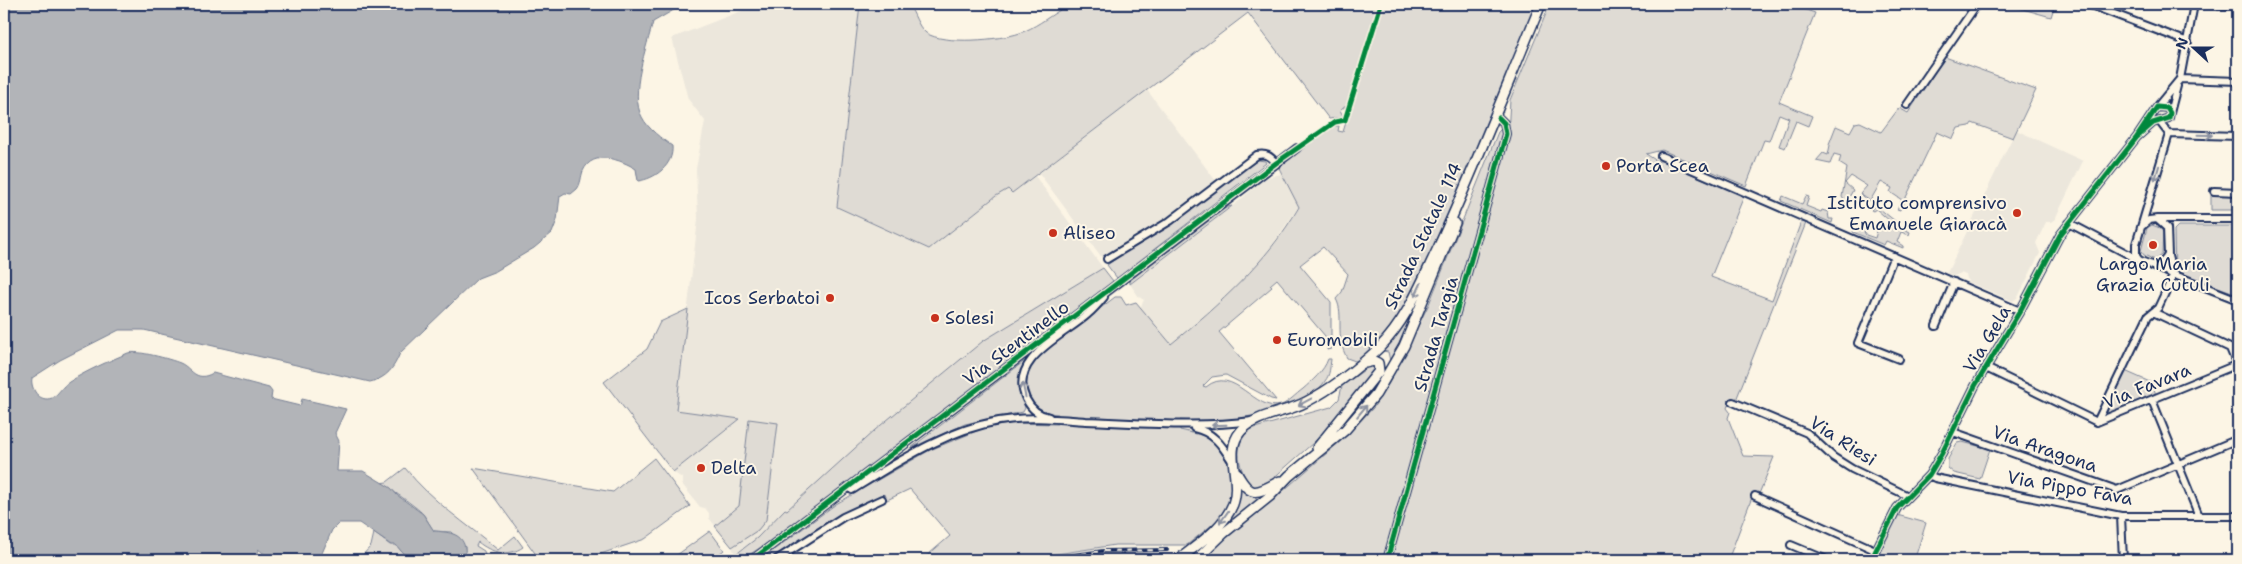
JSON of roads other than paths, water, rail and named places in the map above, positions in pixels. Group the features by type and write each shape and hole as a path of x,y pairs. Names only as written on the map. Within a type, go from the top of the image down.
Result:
{"main road":[{"name":"Strada Statale 114","path":"1178,560 1214,531 1228,513 1234,498 1235,468 1232,453 1236,439 1246,426 1306,402 1362,364 1392,334 1407,312 1460,200 1540,4"},
{"name":"Strada Statale 114","path":"1196,560 1224,533 1270,496 1289,476 1345,430 1359,416 1381,387 1396,362 1547,4"},
{"path":"1310,458 1380,371 1378,363 1374,361 1362,364"},
{"path":"1235,468 1246,488 1254,492 1260,492 1289,476"}],"street":[{"path":"1908,105 1977,4"},
{"path":"2088,4 2188,42"},
{"path":"2137,137 2159,121 2167,120 2179,81 2195,4 2238,5"},
{"path":"2179,81 2238,81"},
{"path":"2137,137 2156,109 2179,81"},
{"path":"2156,109 2164,106 2170,113"},
{"path":"2156,109 2154,116 2169,135"},
{"name":"Strada Targia","path":"1387,560 1506,134 1504,122 1499,118"},
{"path":"2169,135 2238,136"},
{"path":"2140,260 2136,256 2136,244 2169,135"},
{"name":"Via Gela","path":"1871,560 1897,508 1929,475 1953,432 1975,386 2020,310 2052,248 2069,223 2137,137"},
{"name":"Via Stentinello","path":"752,560 1297,148"},
{"path":"1108,259 1170,221 1258,155 1271,156 1276,163"},
{"path":"1661,156 2020,310"},
{"path":"2214,191 2238,192"},
{"path":"2097,422 2148,316 2158,308 2172,276 2168,255 2168,231 2172,223 2179,219"},
{"path":"2141,227 2149,220 2238,219"},
{"path":"2157,220 2165,225 2168,231"},
{"path":"2069,223 2172,276 2238,300"},
{"path":"2120,250 2129,250 2136,244"},
{"path":"2152,266 2159,265 2168,255"},
{"path":"1894,256 1858,343 1899,359"},
{"path":"1058,419 1037,413 1030,407 1022,386 1025,370 1034,355 1088,314 1119,282"},
{"path":"1936,326 1954,282"},
{"path":"2153,312 2230,348 2238,364"},
{"name":"Via Favara","path":"1986,368 2097,422 2238,364"},
{"path":"2152,400 2200,516"},
{"name":"Via Riesi","path":"1734,402 1807,433 1833,457 1852,469 1908,496"},
{"path":"823,508 910,455 955,434 999,421 1058,419 1180,425 1223,425 1257,420"},
{"path":"1180,425 1210,434 1226,450 1235,468"},
{"name":"Via Aragona","path":"1953,432 2117,490 2238,439"},
{"path":"906,445 904,451 910,455"},
{"name":"Via Pippo Fava","path":"1929,475 1935,478 2121,516 2238,516"},
{"path":"1755,496 1875,550"},
{"path":"776,560 843,517 882,499"},
{"path":"2121,516 2123,560"},
{"path":"1791,545 1827,560"}],"railway":[{"path":"1038,560 1103,551 1167,550"}],"place":[{"name":"Porta Scea","path":"1606,166"},
{"name":"Istituto comprensivo Emanuele Giaracà","path":"2017,213"},
{"name":"Aliseo","path":"1053,233"},
{"name":"Largo Maria Grazia Cutuli","path":"2153,245"},
{"name":"Icos Serbatoi","path":"830,298"},
{"name":"Solesi","path":"935,318"},
{"name":"Euromobili","path":"1277,340"},
{"name":"Delta","path":"701,468"}]}
